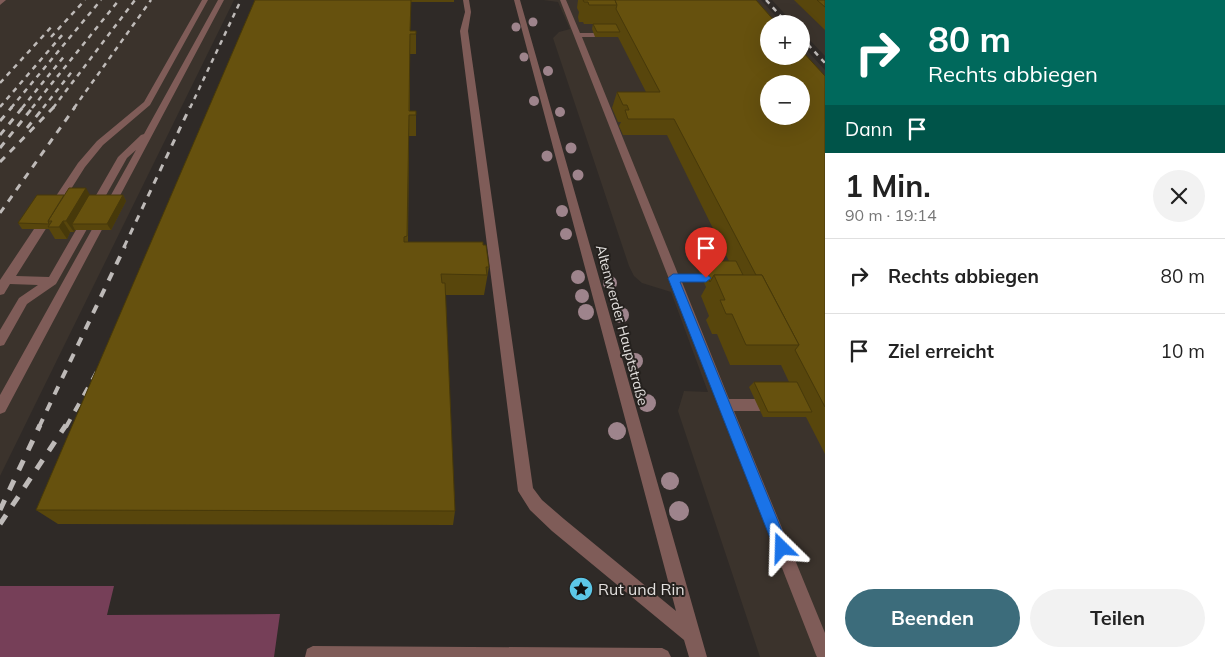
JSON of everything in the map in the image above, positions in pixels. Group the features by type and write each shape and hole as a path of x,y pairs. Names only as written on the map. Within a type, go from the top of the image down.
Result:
{"street":[{"path":"0,3 3,0"},
{"path":"3,286 81,165 100,143 147,103 205,0"},
{"path":"0,408 67,281 154,126 221,0"},
{"path":"466,0 468,12 464,31 526,491 536,505 558,525 691,634"},
{"name":"Altenwerder Hauptstraße","path":"518,0 698,657"},
{"path":"563,0 825,655"},
{"path":"577,35 617,35"},
{"path":"0,341 23,301 52,281 123,157 154,126"},
{"path":"673,278 729,278"},
{"path":"3,286 67,281"},
{"path":"724,405 792,406"},
{"path":"313,655 662,657"}],"shaded area":[{"path":"0,0 234,0 0,476"},
{"path":"543,0 761,0 775,15 760,15 760,65 810,65 810,54 825,70 825,657 760,657 678,411 684,391 708,392 671,292 642,283 634,276 629,266 553,38 559,32 570,29 558,2"},
{"path":"772,0 825,0 825,56 810,40 810,15 786,15"},
{"path":"0,586 114,586 107,615 280,614 274,657 0,657"}],"building":[{"path":"255,0 411,0 410,31 416,31 416,34 410,34 409,111 416,111 416,115 409,115 407,236 404,237 404,242 483,242 483,245 486,245 489,267 486,267 487,275 441,274 442,283 445,283 455,511 36,510"},
{"path":"583,0 615,0 617,5 589,5 588,2"},
{"path":"615,0 756,0 769,15 760,15 760,65 810,65 810,60 825,76 825,407 795,350 799,345 762,275 756,275 674,119 628,119 625,110 629,110 627,105 623,105 617,92 660,92 616,9"},
{"path":"817,0 825,0 825,7"},
{"path":"593,24 616,24 620,32 597,32"},
{"path":"69,188 86,188 66,221 63,221 59,227 48,227 52,221 48,221"},
{"path":"37,195 64,195 48,221 49,224 18,223"},
{"path":"89,195 123,195 107,224 72,224"},
{"path":"700,261 736,261 743,275 714,275 710,282"},
{"path":"714,275 762,275 799,345 746,345 732,314 726,314 720,300 725,300"},
{"path":"754,382 797,382 812,412 768,412"}],"railway":[{"path":"51,37 85,0"},
{"path":"11,108 101,0"},
{"path":"32,108 119,0"},
{"path":"53,108 135,0"},
{"path":"74,108 151,0"},
{"path":"190,108 241,0"},
{"path":"766,0 780,15"},
{"path":"0,83 54,24"},
{"path":"0,107 63,34"},
{"path":"810,47 825,63"},
{"path":"22,108 66,54"},
{"path":"43,108 74,69"},
{"path":"0,121 12,107"},
{"path":"0,135 23,107"},
{"path":"0,148 33,107"},
{"path":"27,128 44,107"},
{"path":"0,162 54,107"},
{"path":"0,213 75,107"},
{"path":"124,247 190,107"},
{"path":"39,427 125,246"},
{"path":"66,427 99,368"},
{"path":"0,510 40,425"},
{"path":"0,524 66,425"}],"place":[{"name":"Rut und Rin","path":"581,589"}],"route":[{"path":"706,278 673,278 782,548"}]}
